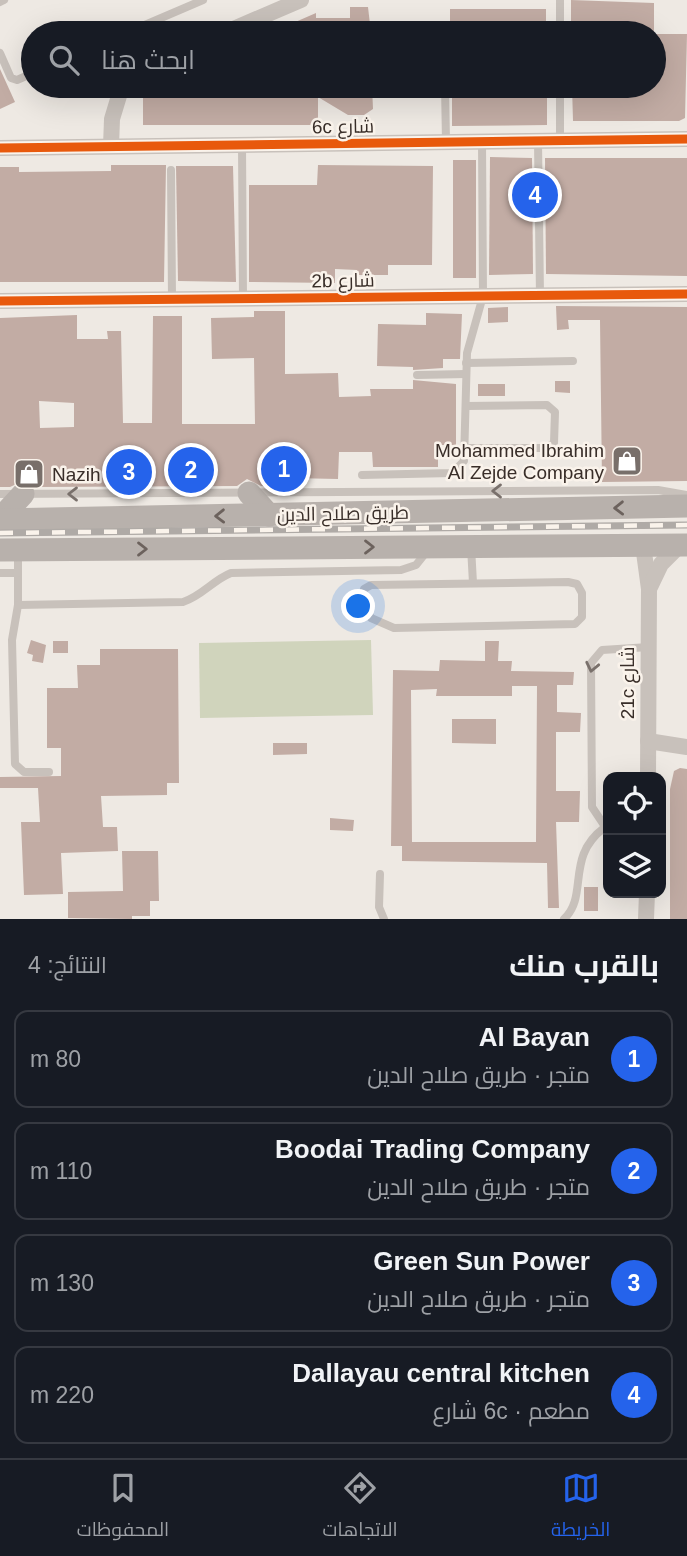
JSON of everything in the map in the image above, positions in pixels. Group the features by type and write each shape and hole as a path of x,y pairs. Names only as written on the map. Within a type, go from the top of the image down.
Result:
{"main road":[{"path":"249,493 269,515"},
{"path":"0,519 23,494"},
{"name":"طريق صلاح الدين","path":"0,519 687,506"},
{"path":"643,545 646,529 652,523 687,519"},
{"name":"طريق صلاح الدين","path":"9,550 684,545"}],"street":[{"path":"252,21 301,0"},
{"path":"117,146 121,118 116,110 119,98"},
{"name":"6c شارع","path":"0,148 687,139"},
{"name":"2b شارع","path":"0,301 687,294"},
{"name":"21c شارع","path":"643,545 649,589 648,772"},
{"name":"21c شارع","path":"649,589 661,564 684,545"},
{"path":"648,747 687,747"},
{"path":"648,747 687,754"},
{"path":"646,898 646,919"}],"lane":[{"path":"154,21 203,0"},
{"path":"560,0 560,21"},
{"path":"0,52 11,78 21,78"},
{"path":"444,98 446,142"},
{"path":"560,98 560,141"},
{"path":"538,141 540,296"},
{"path":"362,475 452,473 461,467 466,363 483,296 482,142"},
{"path":"242,145 243,299"},
{"path":"171,170 172,299"},
{"path":"466,363 573,361"},
{"path":"417,375 466,374"},
{"path":"464,448 545,448 554,443 556,436 555,412 547,405 466,406"},
{"path":"388,474 388,492"},
{"path":"0,494 658,490 687,495"},
{"path":"471,546 473,583"},
{"path":"18,605 183,602 204,592 218,579 231,573 401,570 416,565 430,547"},
{"path":"9,550 18,573 18,605 12,640 15,764 24,772 49,772"},
{"path":"0,573 18,573"},
{"path":"573,582 582,593 582,617 570,624 394,628 371,618 362,597 364,589 371,585 473,583 573,582"},
{"path":"603,824 592,807 590,663 602,650 649,647"},
{"path":"564,919 575,902 583,852 603,832"},
{"path":"380,874 379,907 384,919"}],"green space":[{"path":"371,640 373,715 200,718 199,643"}],"building":[{"path":"571,0 654,3 654,21 571,21"},
{"path":"350,7 368,7 370,21 298,21 316,13 316,18 350,18"},
{"path":"450,9 546,9 546,21 450,21"},
{"path":"666,34 687,34 685,118 679,121 573,121 572,98 666,98"},
{"path":"0,69 15,102 0,109"},
{"path":"143,98 318,98 318,125 143,125"},
{"path":"320,98 373,98 373,109 364,115 348,115"},
{"path":"452,98 547,98 547,125 452,126"},
{"path":"490,157 532,158 533,274 489,275"},
{"path":"545,158 687,158 687,276 546,274"},
{"path":"453,160 476,160 476,278 453,278"},
{"path":"111,165 166,165 164,282 0,282 0,167 19,167 19,172 111,171"},
{"path":"318,165 433,166 432,265 388,265 388,275 357,275 357,270 335,269 335,283 249,282 249,185 317,185"},
{"path":"176,166 233,166 236,282 178,281"},
{"path":"556,306 687,307 687,481 602,482 600,320 568,320 569,329 557,330"},
{"path":"508,307 508,322 488,323 488,308"},
{"path":"254,311 285,311 285,374 338,373 339,397 371,396 370,389 413,389 413,380 456,384 456,445 438,445 438,467 373,467 372,452 339,452 338,479 291,478 291,486 261,486 247,479 237,486 35,487 25,480 10,487 0,487 0,318 77,315 77,339 108,339 107,331 121,331 123,423 152,423 153,316 182,316 182,424 255,424 254,358 212,359 211,318 254,317","holes":["39,401 74,403 74,427 40,428"]},
{"path":"426,313 462,314 460,359 443,359 443,368 413,370 413,367 377,366 378,324 426,325"},
{"path":"555,381 570,381 570,393 555,392"},
{"path":"478,384 505,384 505,396 478,396"},
{"path":"31,640 46,645 43,663 32,661 33,655 27,653"},
{"path":"53,641 68,641 68,653 53,653"},
{"path":"485,641 499,641 498,661 512,661 511,671 574,672 573,685 557,685 557,712 581,713 580,732 556,732 556,791 580,791 579,822 556,822 559,908 548,908 547,863 402,861 402,846 391,846 393,670 439,671 440,660 485,661","holes":["512,686 537,686 536,842 412,842 411,690 437,689 436,696 512,696"]},
{"path":"100,649 178,649 179,783 167,783 167,795 101,796 103,827 117,827 118,851 61,853 63,894 24,895 21,822 40,822 38,788 0,788 0,777 61,776 61,748 47,748 47,688 78,688 77,665 100,665"},
{"path":"452,719 496,719 496,744 452,743"},
{"path":"273,743 307,743 307,754 273,755"},
{"path":"687,769 687,919 670,919 670,789 674,771"},
{"path":"330,818 354,820 353,831 330,830"},
{"path":"122,851 158,851 159,901 150,901 150,916 132,916 132,919 68,918 68,892 123,891"},
{"path":"584,887 598,887 598,911 584,911"}],"railway":[{"path":"0,533 687,525"}],"cycle path":[{"path":"0,148 687,139"},
{"path":"0,301 687,294"}],"place":[{"name":"Dallayau central kitchen","path":"535,195"},
{"name":"Mohammed Ibrahim Al Zejde Company","path":"627,461"},
{"name":"Al Bayan","path":"284,469"},
{"name":"Boodai Trading Company","path":"191,470"},
{"name":"Green Sun Power","path":"129,472"},
{"name":"Nazih","path":"29,474"}]}
